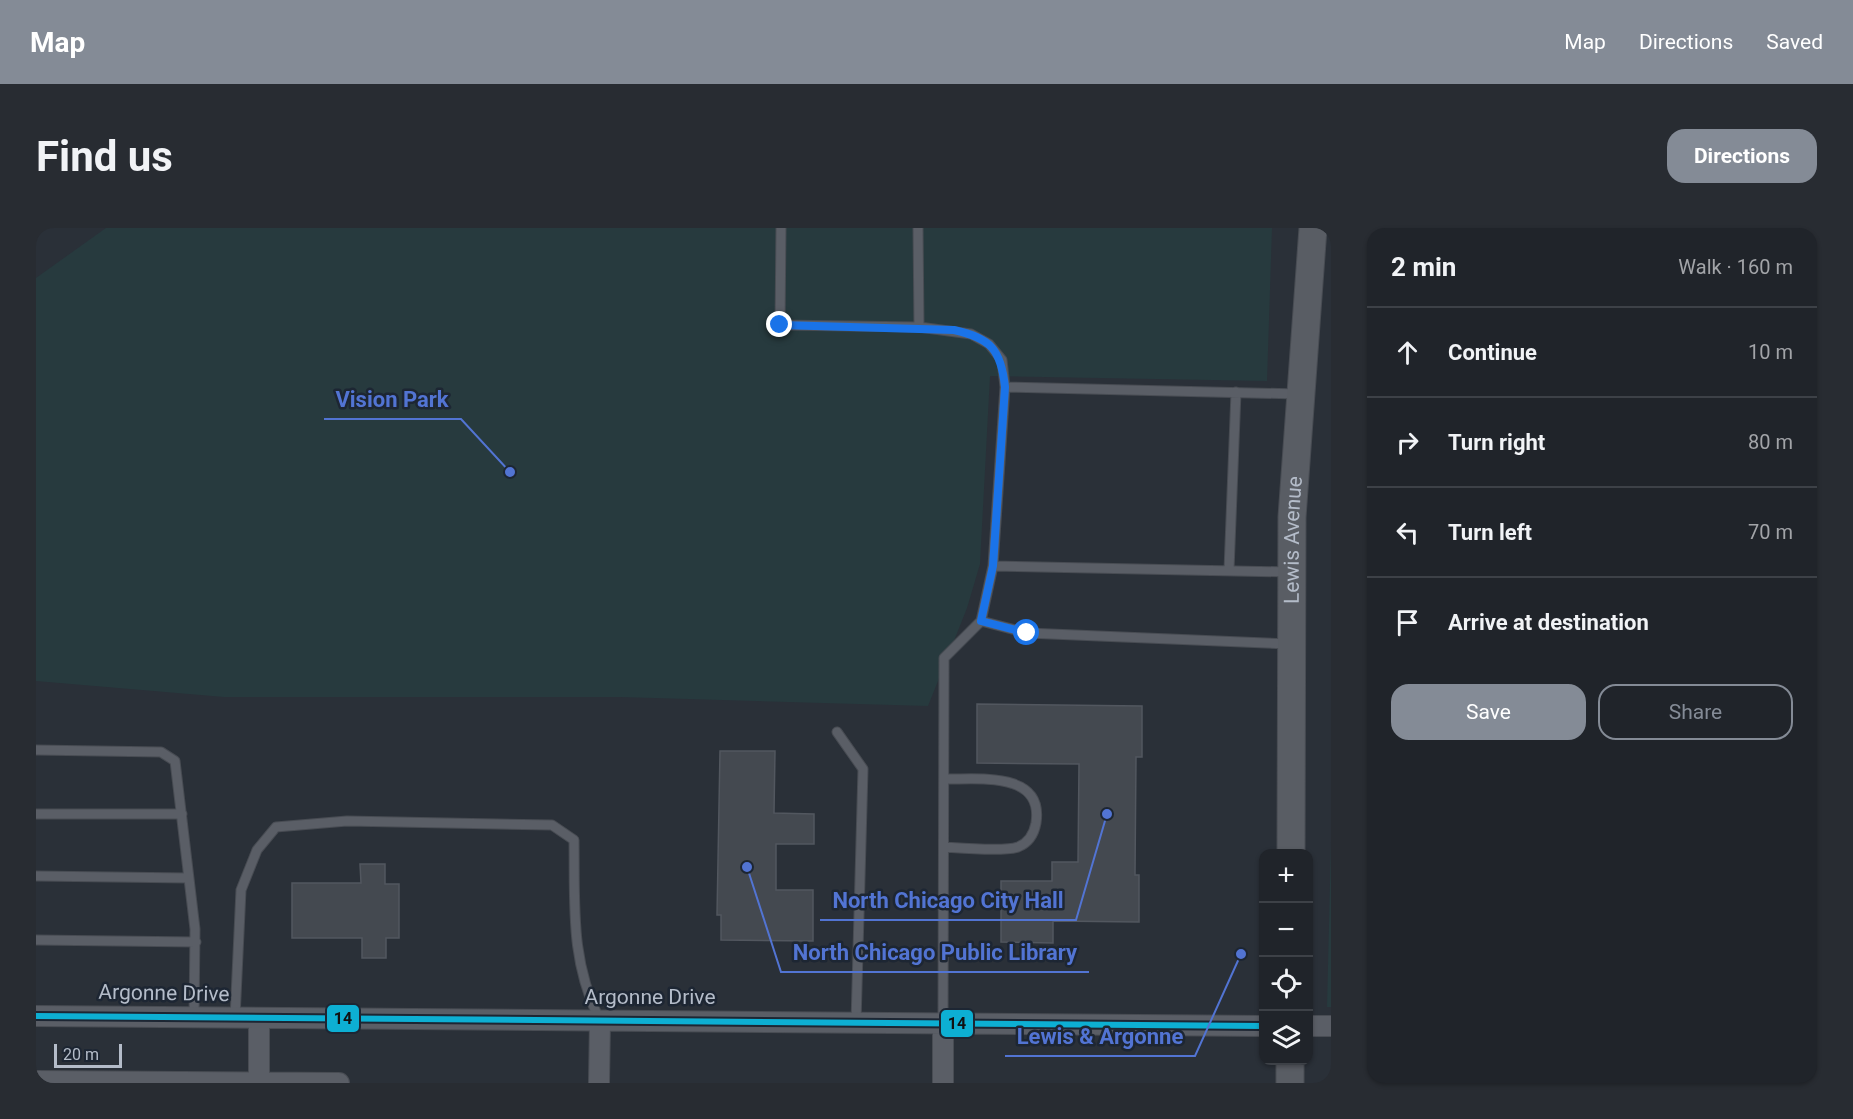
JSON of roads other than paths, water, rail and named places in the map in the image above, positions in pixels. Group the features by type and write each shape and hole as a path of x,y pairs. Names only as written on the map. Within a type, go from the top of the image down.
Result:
{"main road":[{"name":"Lewis Avenue","path":"1291,849 1292,517 1313,228"},
{"path":"1290,1065 1290,1083"}],"street":[{"name":"Argonne Drive","path":"36,1016 1259,1026"},
{"path":"259,1018 259,1083"},
{"path":"599,1083 600,1021"},
{"path":"943,1024 943,1083"},
{"path":"1313,1026 1331,1026"},
{"path":"36,1081 339,1083"}],"lane":[{"path":"781,228 780,325 919,327 971,333 989,344 1002,360 1005,387 993,566 981,621 944,658 943,1024"},
{"path":"918,228 919,327"},
{"path":"1005,387 1301,394"},
{"path":"1229,570 1236,392"},
{"path":"993,566 1291,572"},
{"path":"981,621 1027,633 1291,644"},
{"path":"837,732 863,769 856,1023"},
{"path":"36,750 161,752 175,761 196,942 194,1017"},
{"path":"944,779 1011,782 1024,787 1033,800 1037,817 1034,831 1026,843 1015,848 944,848"},
{"path":"36,813 182,813"},
{"path":"235,1017 241,890 257,850 276,827 347,821 552,825 574,840 576,948 587,995 600,1021"},
{"path":"36,876 189,878"},
{"path":"36,940 196,942"}],"place":[{"name":"Vision Park","path":"510,472"},
{"name":"North Chicago City Hall","path":"1107,814"},
{"name":"North Chicago Public Library","path":"747,867"},
{"name":"Lewis & Argonne","path":"1241,954"}]}
